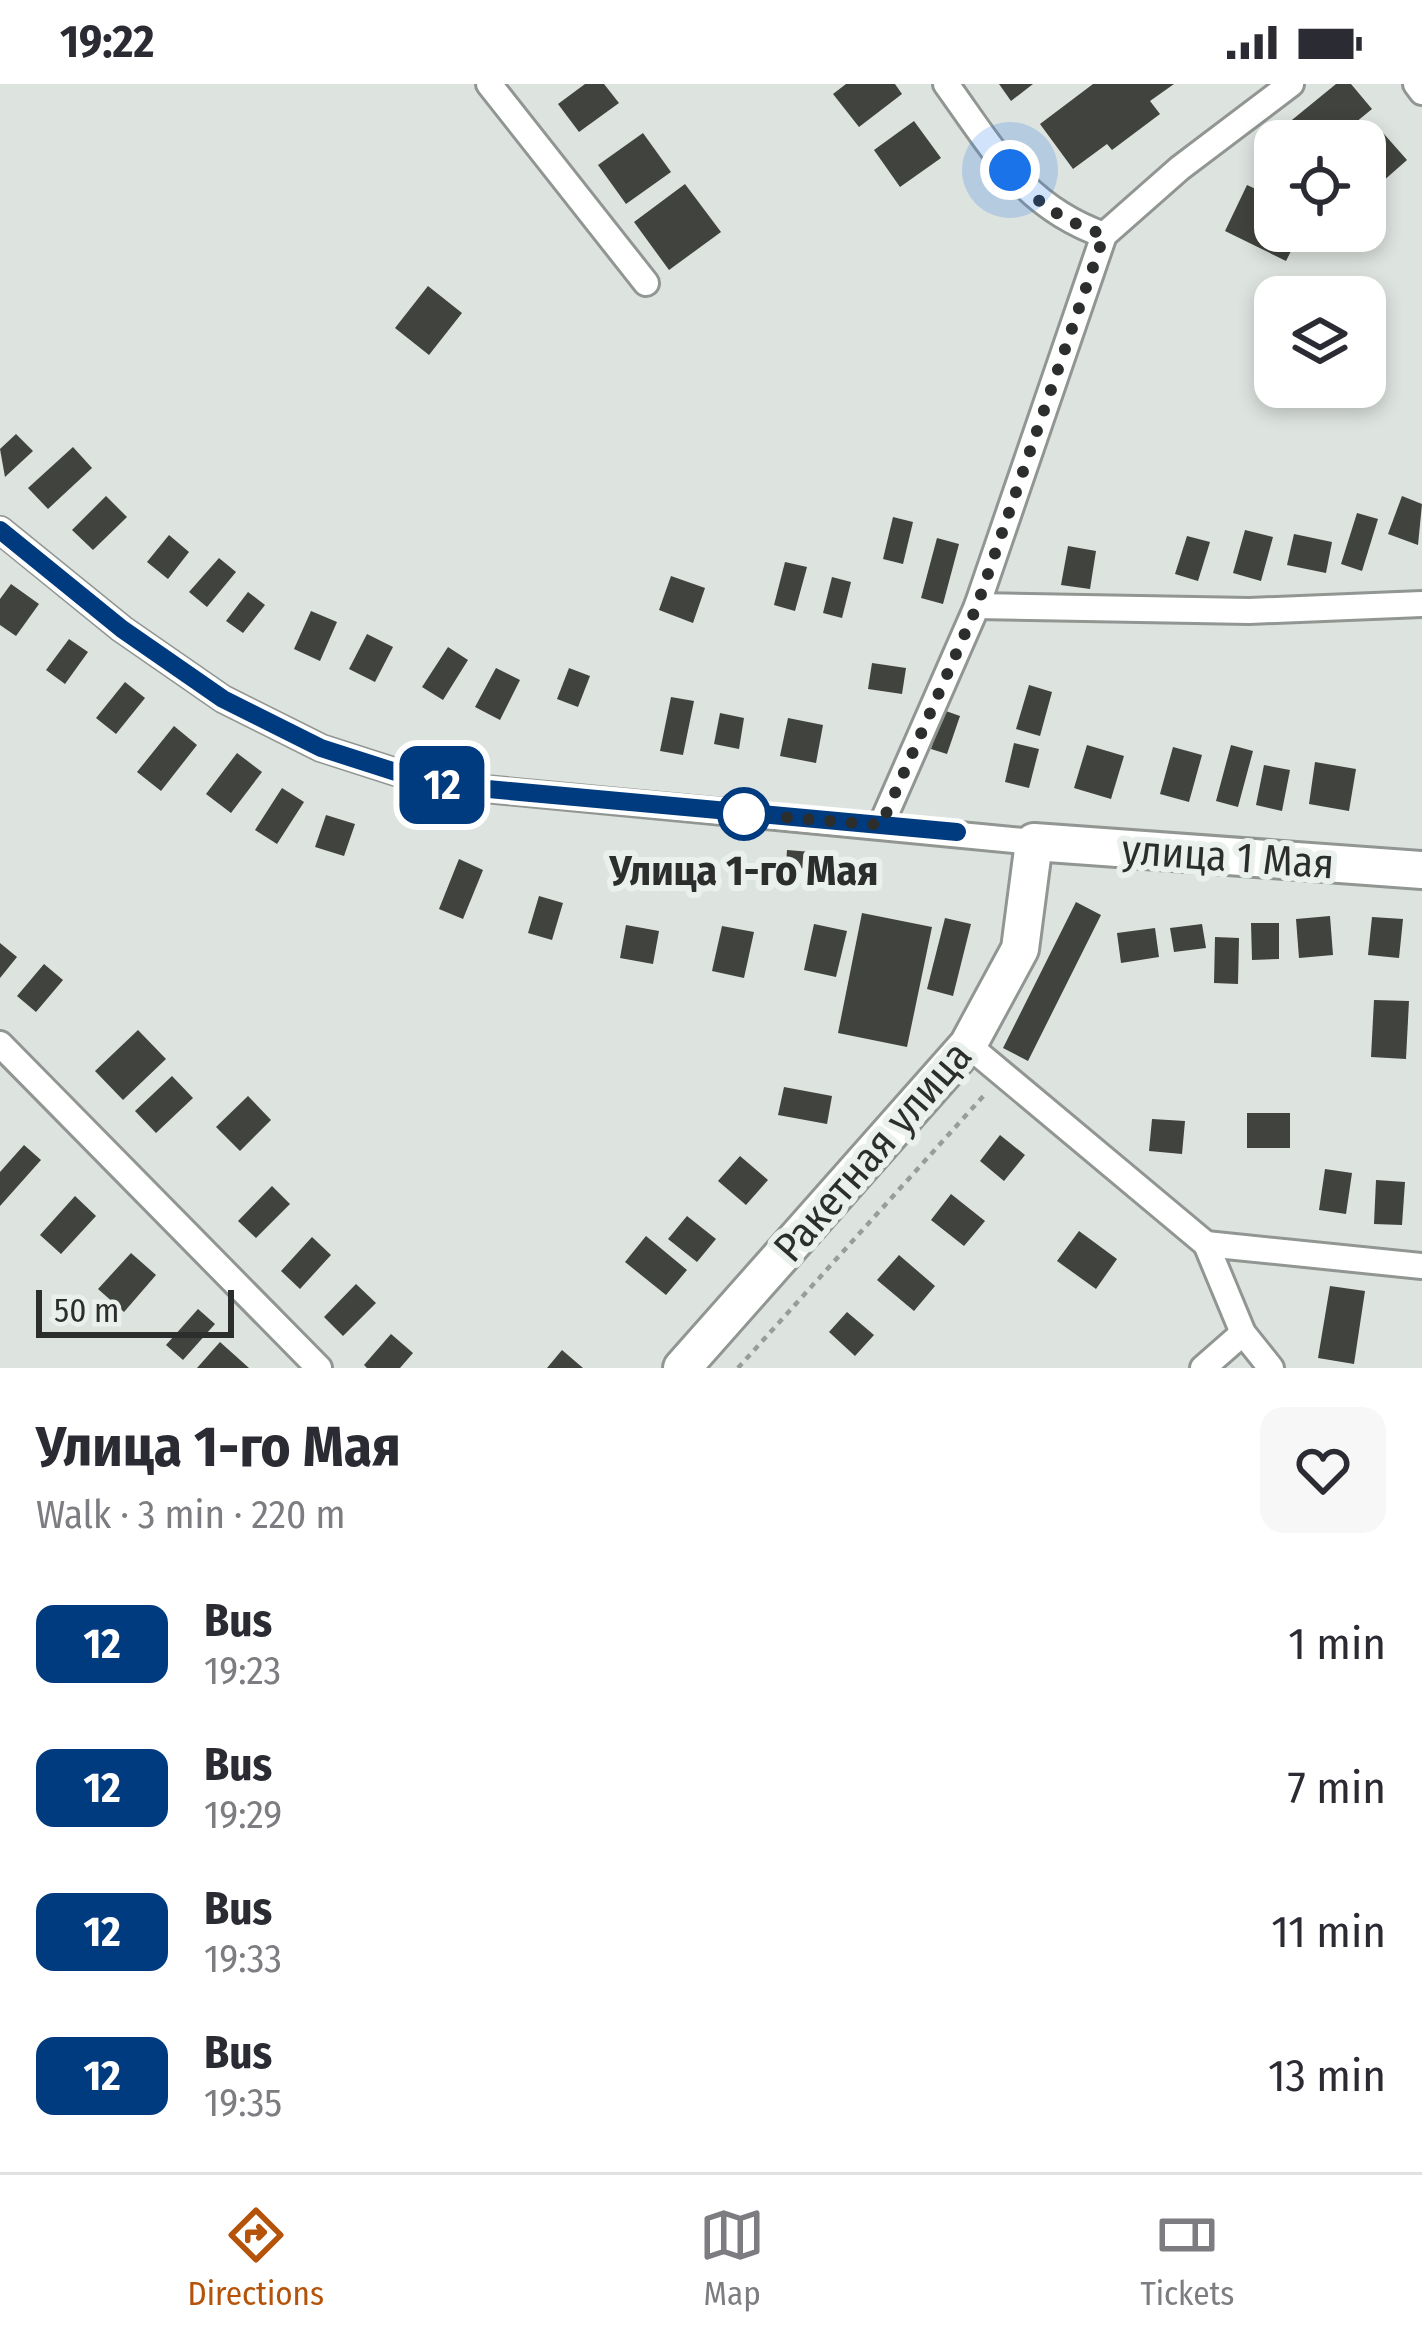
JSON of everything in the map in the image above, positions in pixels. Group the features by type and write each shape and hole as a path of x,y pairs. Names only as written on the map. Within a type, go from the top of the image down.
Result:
{"main road":[{"name":"улица 1 Мая","path":"1034,842 1422,870"},
{"name":"Ракетная улица","path":"682,1368 968,1045 1020,949 1034,842"}],"street":[{"path":"489,84 646,283"},
{"path":"946,84 1029,196 1072,224 1104,235"},
{"path":"881,825 977,606 1104,235 1180,168 1291,84"},
{"path":"1416,84 1422,92"},
{"path":"0,530 122,629 223,699 321,748 433,784 1034,842"},
{"path":"977,606 1249,611 1422,604"},
{"path":"0,1044 319,1368"},
{"path":"968,1045 1206,1244 1244,1333 1270,1368"},
{"path":"1206,1244 1422,1266"},
{"path":"1203,1368 1244,1333"}],"path":[{"path":"738,1368 1003,1074"}],"building":[{"path":"585,84 604,84 619,103 579,132 558,104"},
{"path":"846,84 895,84 902,94 859,127 833,94"},
{"path":"999,84 1033,84 1011,101"},
{"path":"1093,84 1174,84 1150,101 1160,114 1112,150 1107,144 1073,169 1040,124"},
{"path":"1336,84 1351,84 1372,109 1359,120 1292,120"},
{"path":"914,121 941,158 900,187 874,150"},
{"path":"643,133 671,172 626,204 598,165"},
{"path":"1386,136 1407,160 1386,178"},
{"path":"685,184 721,232 669,270 634,222"},
{"path":"1247,185 1254,188 1254,245 1225,231"},
{"path":"1268,252 1290,252 1286,261"},
{"path":"428,286 462,313 429,355 395,328"},
{"path":"16,434 33,451 5,477 0,449"},
{"path":"73,447 92,468 48,509 28,488"},
{"path":"106,496 127,517 93,550 72,530"},
{"path":"1402,496 1422,504 1418,545 1388,534"},
{"path":"1357,513 1378,519 1362,571 1341,564"},
{"path":"893,517 913,522 903,564 883,559"},
{"path":"1245,530 1273,537 1261,581 1233,573"},
{"path":"1294,534 1332,542 1326,573 1287,565"},
{"path":"169,535 189,552 168,579 147,562"},
{"path":"1187,536 1210,542 1198,581 1175,574"},
{"path":"937,538 959,544 943,604 921,598"},
{"path":"1068,546 1096,551 1090,589 1061,585"},
{"path":"219,558 236,572 207,607 189,592"},
{"path":"785,562 807,567 795,611 774,605"},
{"path":"671,576 705,588 693,623 659,610"},
{"path":"832,577 851,582 842,618 823,613"},
{"path":"11,584 39,604 16,636 0,625 0,599"},
{"path":"248,592 265,605 243,633 226,621"},
{"path":"311,611 337,622 320,661 294,649"},
{"path":"367,634 393,647 375,682 349,669"},
{"path":"69,639 88,652 65,684 46,670"},
{"path":"448,647 468,660 443,700 422,687"},
{"path":"872,663 906,668 902,694 868,689"},
{"path":"496,668 520,680 500,720 475,707"},
{"path":"569,668 590,676 578,707 557,699"},
{"path":"125,682 145,698 116,734 96,718"},
{"path":"1029,685 1052,692 1040,736 1016,729"},
{"path":"671,697 694,701 683,755 660,751"},
{"path":"943,710 960,716 947,754 931,749"},
{"path":"720,713 744,718 739,749 714,744"},
{"path":"788,718 823,725 816,763 780,756"},
{"path":"174,726 197,745 161,791 137,772"},
{"path":"1014,743 1039,749 1029,788 1005,782"},
{"path":"1087,745 1124,756 1111,799 1074,788"},
{"path":"1231,745 1253,751 1238,807 1216,801"},
{"path":"1173,747 1202,755 1189,802 1160,794"},
{"path":"237,753 262,772 231,813 206,794"},
{"path":"1315,762 1356,769 1349,811 1309,804"},
{"path":"1264,765 1290,770 1282,811 1256,805"},
{"path":"282,788 304,802 277,844 255,830"},
{"path":"326,815 355,824 344,856 315,847"},
{"path":"787,850 824,853 823,870 786,867"},
{"path":"459,859 483,870 463,919 439,909"},
{"path":"539,896 563,903 552,940 528,933"},
{"path":"1076,902 1101,915 1028,1061 1003,1048"},
{"path":"862,913 932,927 907,1047 838,1033"},
{"path":"1330,916 1333,955 1299,958 1296,919"},
{"path":"1372,917 1403,919 1399,958 1368,955"},
{"path":"945,918 971,924 953,996 927,989"},
{"path":"1251,923 1279,923 1279,959 1252,960"},
{"path":"814,924 847,931 836,977 804,970"},
{"path":"1202,924 1206,948 1174,952 1170,928"},
{"path":"626,925 659,931 653,964 620,958"},
{"path":"722,926 754,932 744,978 712,971"},
{"path":"1155,928 1159,957 1121,963 1117,933"},
{"path":"1215,937 1239,938 1238,984 1214,983"},
{"path":"0,943 17,957 0,978"},
{"path":"44,964 63,980 36,1012 17,996"},
{"path":"1374,1000 1409,1001 1406,1059 1371,1057"},
{"path":"138,1030 166,1059 123,1100 95,1071"},
{"path":"172,1076 193,1098 156,1133 135,1111"},
{"path":"784,1087 832,1096 827,1124 778,1115"},
{"path":"248,1096 271,1120 240,1151 216,1127"},
{"path":"1247,1113 1290,1113 1290,1148 1247,1148"},
{"path":"1152,1119 1185,1121 1182,1154 1149,1151"},
{"path":"1000,1135 1025,1155 1004,1181 980,1161"},
{"path":"24,1145 41,1160 0,1206 0,1172"},
{"path":"740,1156 768,1180 746,1205 718,1181"},
{"path":"1325,1169 1352,1173 1346,1214 1319,1210"},
{"path":"1376,1180 1405,1182 1402,1225 1374,1224"},
{"path":"272,1186 290,1204 256,1238 238,1221"},
{"path":"951,1194 985,1221 964,1246 931,1220"},
{"path":"75,1196 96,1216 61,1254 40,1235"},
{"path":"687,1216 716,1239 697,1262 668,1239"},
{"path":"1079,1231 1117,1259 1096,1289 1057,1261"},
{"path":"646,1236 687,1270 666,1295 625,1262"},
{"path":"312,1237 331,1255 300,1289 281,1271"},
{"path":"131,1253 156,1275 124,1312 98,1289"},
{"path":"899,1255 935,1286 914,1311 877,1280"},
{"path":"356,1284 376,1303 343,1336 324,1317"},
{"path":"1330,1286 1365,1291 1354,1364 1318,1358"},
{"path":"198,1309 215,1324 183,1360 166,1345"},
{"path":"847,1312 874,1335 855,1356 829,1332"},
{"path":"391,1334 413,1353 400,1368 367,1368 364,1365"},
{"path":"220,1342 249,1368 197,1368"},
{"path":"562,1350 583,1368 547,1368"}],"bus line":[{"name":"12","path":"0,530 122,629 223,699 321,748 433,784 957,832"}],"place":[{"name":"Улица 1-го Мая","path":"744,814"}],"route":[{"path":"744,814 881,825 977,606 1104,235 1072,224 1029,196 1010,170"}]}
